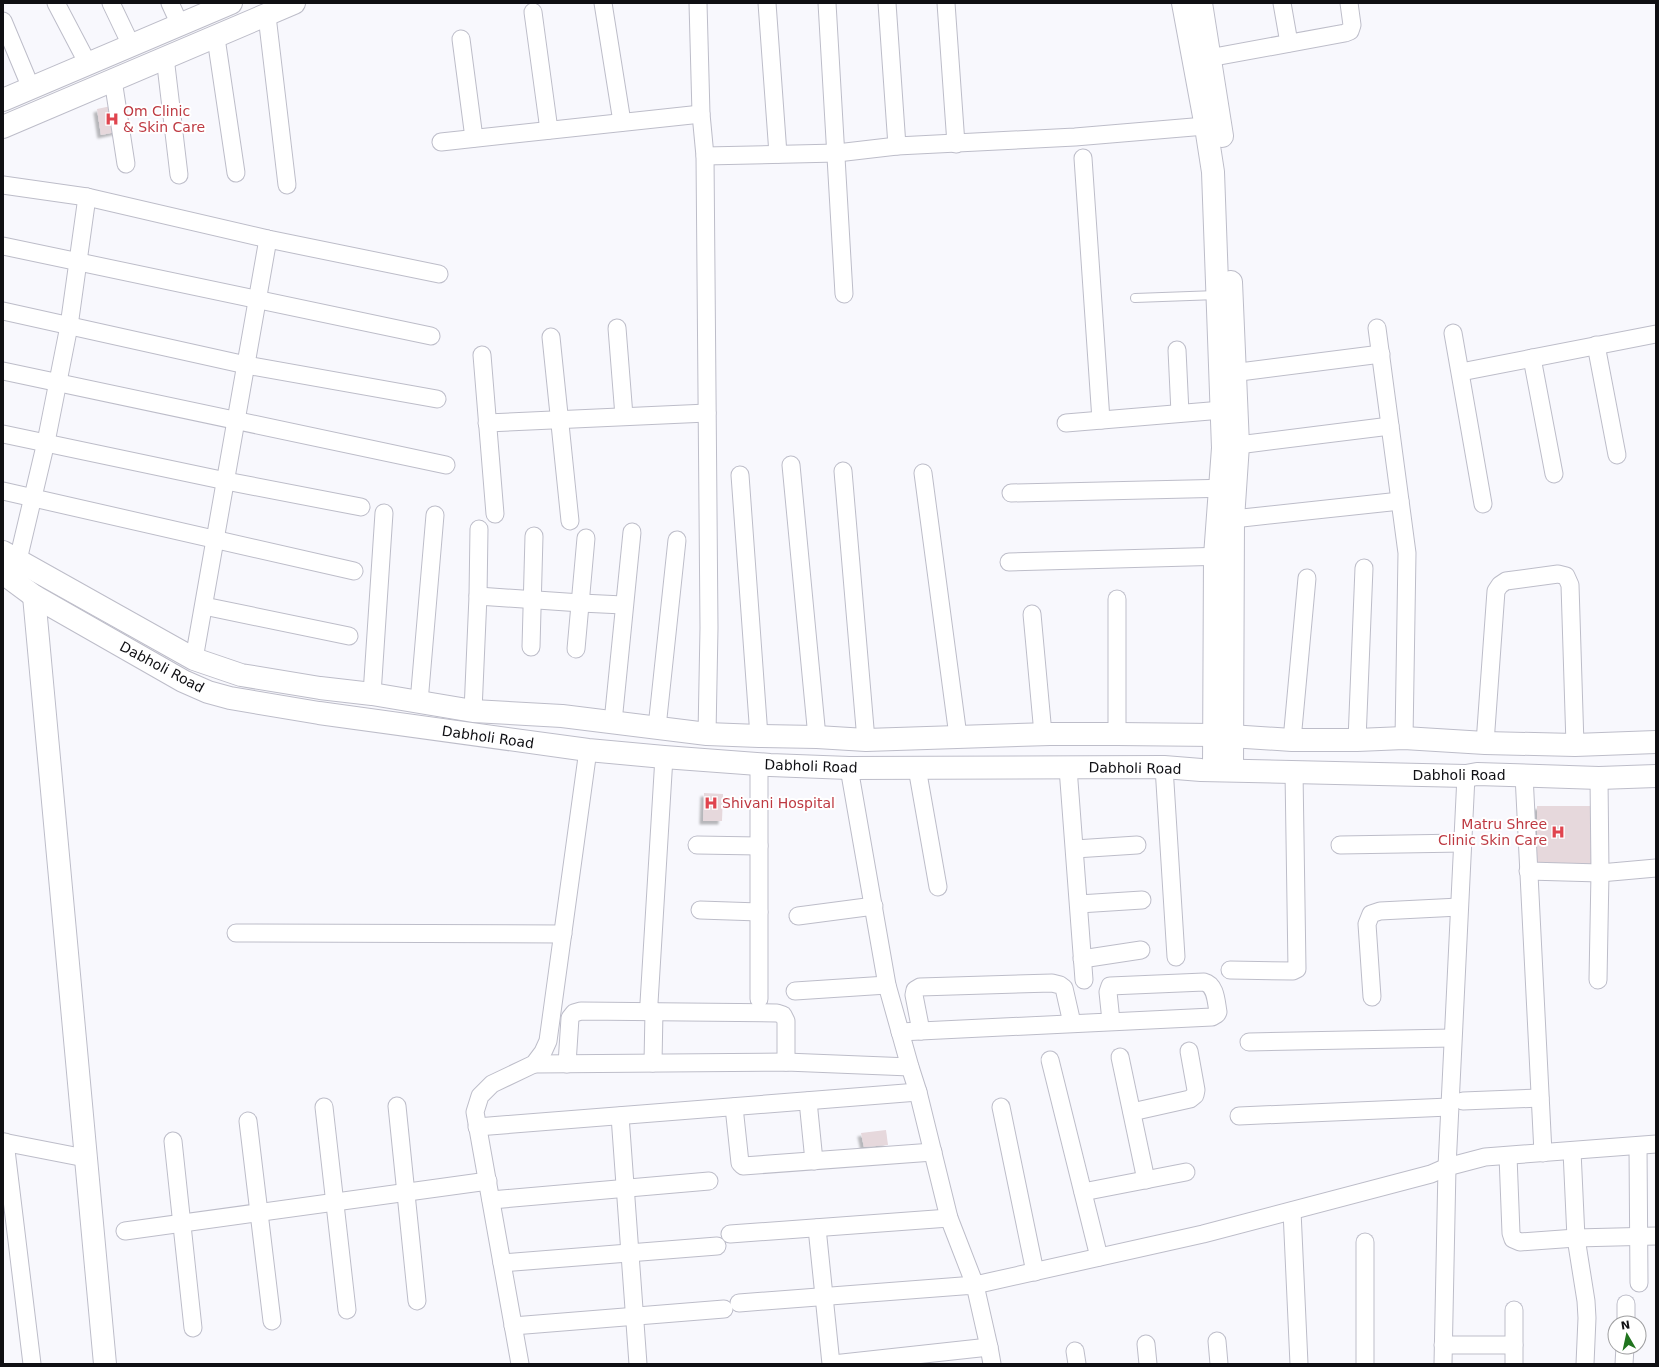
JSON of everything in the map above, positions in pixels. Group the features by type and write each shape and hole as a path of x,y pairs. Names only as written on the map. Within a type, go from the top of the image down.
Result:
{"main road":[{"path":"3,100 230,3"},
{"path":"3,128 165,57 216,38 294,3"},
{"path":"1183,3 1202,60 1214,126 1213,172 1221,216 1228,409 1222,448 1227,488 1234,519 1224,556"},
{"path":"1201,3 1202,60"},
{"path":"1223,770 1224,556 1227,488 1238,446 1228,409"},
{"name":"Dabholi Road","path":"8,561 34,596 183,681 208,692 230,698 319,714 588,750 759,764 849,768 1164,767 1223,770 1466,776 1477,774 1599,778 1656,776"},
{"name":"Dabholi Road","path":"8,561 194,659 241,675 320,688 372,694 473,711 562,716 707,734 866,740 958,736 1116,734 1224,736 1292,740 1404,738 1485,743 1575,745 1656,742"},
{"path":"34,596 85,1158 106,1364"}],"street":[{"path":"56,3 88,64"},
{"path":"111,3 131,45"},
{"path":"170,3 180,25"},
{"path":"603,3 622,122"},
{"path":"767,3 778,154"},
{"path":"827,3 844,294"},
{"path":"887,3 897,146"},
{"path":"946,3 956,144"},
{"path":"1282,3 1289,43"},
{"path":"1202,60 1345,33 1350,31 1352,25 1349,3"},
{"path":"697,5 701,114 705,156 709,628 707,734"},
{"path":"533,12 549,130"},
{"path":"267,16 287,184"},
{"path":"3,21 31,88"},
{"path":"216,38 236,173"},
{"path":"461,39 474,138"},
{"path":"165,57 179,175"},
{"path":"113,80 126,164"},
{"path":"441,142 701,114"},
{"path":"705,156 836,153 897,146 1076,137 1214,126"},
{"path":"1083,158 1101,420"},
{"path":"3,186 86,197 268,239 439,274"},
{"path":"8,561 33,499 46,442 69,326 86,197"},
{"path":"194,659 268,239"},
{"path":"3,246 431,336"},
{"path":"3,311 246,364 437,399"},
{"path":"617,328 624,416"},
{"path":"1377,328 1407,560 1404,738"},
{"path":"1453,333 1483,504"},
{"path":"1461,372 1656,334"},
{"path":"551,337 570,521"},
{"path":"1596,345 1617,455"},
{"path":"1177,350 1180,413"},
{"path":"1227,374 1381,354"},
{"path":"482,356 495,514"},
{"path":"1532,358 1554,474"},
{"path":"3,371 446,465"},
{"path":"1066,423 1228,409"},
{"path":"487,423 707,413"},
{"path":"1238,446 1390,426"},
{"path":"3,434 361,507"},
{"path":"792,465 817,737"},
{"path":"843,471 866,740"},
{"path":"923,473 958,736"},
{"path":"740,475 759,736"},
{"path":"1011,493 1227,488"},
{"path":"3,491 354,571"},
{"path":"1234,519 1400,500"},
{"path":"372,694 384,513"},
{"path":"419,702 435,516"},
{"path":"473,711 478,596 479,528"},
{"path":"613,722 623,605 632,532"},
{"path":"531,647 534,536"},
{"path":"576,649 586,538"},
{"path":"657,727 677,540"},
{"path":"1009,562 1224,556"},
{"path":"1357,740 1364,568"},
{"path":"1485,743 1496,591 1500,585 1506,582 1558,574 1566,576 1570,585 1575,745"},
{"path":"1292,740 1307,578"},
{"path":"478,596 623,605"},
{"path":"1116,734 1117,599"},
{"path":"204,606 349,636"},
{"path":"1032,614 1043,734"},
{"path":"534,1064 543,1052 548,1041 588,750"},
{"path":"653,1063 651,1007 664,757"},
{"path":"759,764 759,999"},
{"path":"1164,767 1176,957"},
{"path":"849,768 887,985 918,1092 948,1218 975,1285 992,1364"},
{"path":"917,768 938,887"},
{"path":"1068,768 1084,980"},
{"path":"1230,970 1293,971 1297,969 1294,772"},
{"path":"1524,775 1543,1153"},
{"path":"1443,1364 1447,1167 1456,1104 1452,1038 1466,776"},
{"path":"1598,980 1600,872 1599,778"},
{"path":"1340,846 1463,843"},
{"path":"697,845 759,846"},
{"path":"1075,849 1138,845"},
{"path":"1528,871 1600,872 1656,868"},
{"path":"1079,904 1142,900"},
{"path":"798,916 874,906"},
{"path":"1372,997 1367,924 1371,914 1380,911 1459,907"},
{"path":"700,910 759,912"},
{"path":"236,933 563,934"},
{"path":"1082,959 1142,950"},
{"path":"900,1032 1212,1017 1218,1012 1213,987 1210,983 1204,982 1110,986 1108,992 1111,1021"},
{"path":"921,1031 914,995 915,990 920,987 1052,983 1060,985 1064,988 1072,1023"},
{"path":"795,991 887,985"},
{"path":"567,1064 570,1018 574,1013 581,1011 651,1007 783,1015 786,1021 786,1062"},
{"path":"1249,1042 1452,1038"},
{"path":"1132,1112 1190,1099 1195,1095 1196,1090 1189,1051"},
{"path":"1120,1058 1146,1180"},
{"path":"1050,1060 1099,1258"},
{"path":"520,1364 475,1112 480,1096 492,1084 534,1064 786,1062 910,1067"},
{"path":"477,1127 918,1092"},
{"path":"1239,1116 1540,1098"},
{"path":"808,1101 814,1161"},
{"path":"397,1106 417,1302"},
{"path":"324,1107 347,1310"},
{"path":"734,1107 740,1163 743,1166 933,1152"},
{"path":"1001,1107 1035,1272"},
{"path":"620,1116 638,1364"},
{"path":"248,1120 272,1321"},
{"path":"173,1141 193,1328"},
{"path":"32,1364 4,1142 85,1158"},
{"path":"513,1326 634,1316 824,1297 975,1285 1203,1234 1431,1174 1447,1167 1485,1157 1656,1144"},
{"path":"1638,1146 1639,1283"},
{"path":"1572,1151 1576,1238 1587,1312 1585,1364"},
{"path":"1508,1156 1511,1233 1513,1239 1520,1242 1576,1238 1656,1236"},
{"path":"1083,1192 1186,1172"},
{"path":"125,1231 488,1181"},
{"path":"491,1200 708,1181"},
{"path":"1292,1211 1299,1364"},
{"path":"730,1234 948,1218"},
{"path":"817,1228 832,1364 989,1347"},
{"path":"1364,1242 1365,1364"},
{"path":"502,1263 717,1246"},
{"path":"1626,1304 1626,1315"},
{"path":"1514,1310 1514,1364"},
{"path":"1217,1341 1220,1364"},
{"path":"1146,1344 1148,1364"},
{"path":"1443,1345 1514,1345"}],"lane":[{"path":"1135,298 1224,294"}],"building":[{"path":"116,105 120,131 101,135 97,109"},
{"path":"704,793 723,794 722,821 703,821"},
{"path":"1537,806 1593,806 1594,869 1537,869"},
{"path":"886,1130 888,1145 864,1147 861,1133"}],"place":[{"name":"Om Clinic & Skin Care","path":"112,119"},
{"name":"Shivani Hospital","path":"711,803"},
{"name":"Matru Shree Clinic Skin Care","path":"1558,832"}]}
